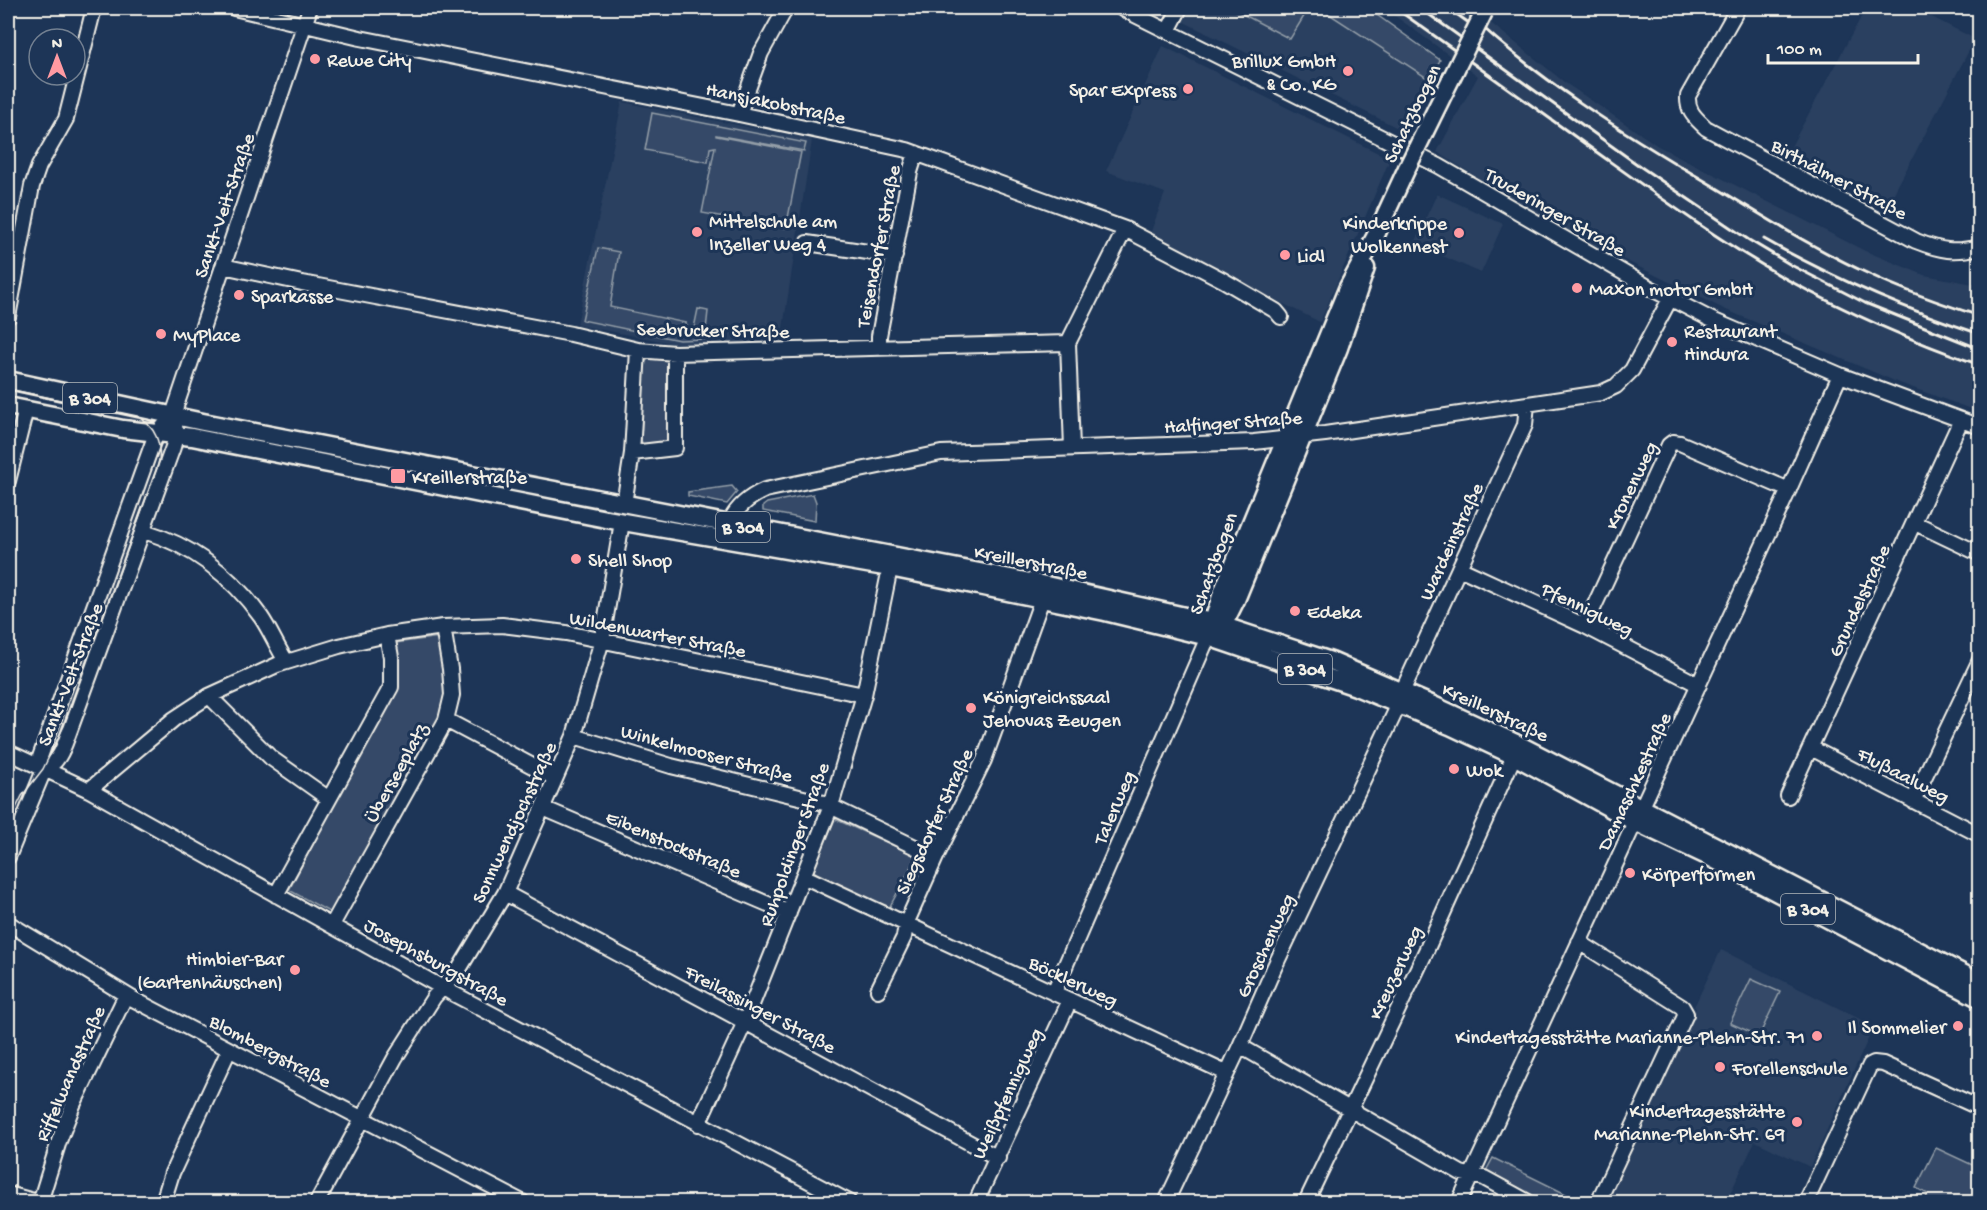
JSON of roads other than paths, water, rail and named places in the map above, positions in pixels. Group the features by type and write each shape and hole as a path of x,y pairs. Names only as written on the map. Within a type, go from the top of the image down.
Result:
{"main road":[{"name":"Schatzbogen","path":"1214,628 1222,593 1347,289 1376,237 1407,168 1485,10"},
{"name":"Schatzbogen","path":"1214,628 1236,600 1355,304 1376,237"},
{"name":"Kreillerstraße","path":"8,380 173,415 729,524 745,535 890,568 1106,612 1214,628"},
{"name":"Kreillerstraße","path":"8,406 99,425 192,437 622,522 745,535 1046,585 1214,628 1313,672 1401,698 1518,744 1709,857 1980,999"},
{"name":"Kreillerstraße","path":"1401,698 1514,756 1639,814 1980,982"}],"street":[{"path":"8,317 13,258 32,186 39,166 66,119 93,8"},
{"name":"Hansjakobstraße","path":"234,8 360,38 739,114 916,153 1125,229 1223,280 1281,317"},
{"name":"Sankt-Veit-Straße","path":"44,770 40,757 157,434 173,415 310,8"},
{"path":"739,114 761,53 786,8"},
{"name":"Truderinger Straße","path":"1121,8 1457,175 1670,299 1756,340 1840,375 1980,427"},
{"path":"1168,32 1180,8"},
{"name":"Birthälmer Straße","path":"1738,8 1688,96 1688,105 1692,114 1706,128 1916,241 1943,251 1962,251 1980,247"},
{"name":"Teisendorfer Straße","path":"879,347 879,336 910,172 916,153"},
{"path":"1072,448 1068,344 1125,229"},
{"path":"807,243 895,256"},
{"name":"Seebrucker Straße","path":"223,266 571,334 638,351 675,353 1068,344"},
{"name":"Halfinger Straße","path":"729,524 737,509 750,498 772,488 942,453 1239,443 1303,436 1593,394 1616,386 1632,370 1670,299"},
{"path":"624,504 632,453 638,351"},
{"path":"632,453 675,448 675,353"},
{"name":"Damaschkestraße","path":"1459,1203 1840,375"},
{"name":"Wardeinstraße","path":"1401,698 1525,425 1527,404"},
{"path":"8,481 26,409"},
{"name":"Sankt-Veit-Straße","path":"8,857 44,770 53,765 60,756 144,531 176,436 173,415"},
{"name":"Grundelstraße","path":"1788,796 1961,420"},
{"name":"Kronenweg","path":"1585,626 1672,442 1677,442 1789,490"},
{"path":"745,535 750,498"},
{"name":"Sonnwendjochstraße","path":"317,1203 395,1058 434,998 458,971 505,893 573,736 602,640 622,522"},
{"path":"1915,523 1980,554"},
{"path":"144,531 178,544 209,562 237,587 262,618 286,661"},
{"name":"Ruhpoldinger Straße","path":"698,1124 745,1022 831,806 864,695 890,568"},
{"name":"Pfennigweg","path":"1459,568 1585,626 1698,685"},
{"name":"Siegsdorfer Straße","path":"878,990 904,937 906,924 936,857 984,760 1042,599"},
{"name":"Wildenwarter Straße","path":"89,790 174,719 209,696 286,661 387,635 443,627 502,625 566,633 864,695"},
{"name":"Überseeplatz","path":"332,925 446,720 452,695 443,627"},
{"name":"Talerweg","path":"1054,992 1214,628"},
{"path":"276,895 391,687 391,657 387,635"},
{"path":"1913,801 1980,660"},
{"path":"209,696 271,758 329,798"},
{"name":"Groschenweg","path":"1166,1203 1401,698"},
{"path":"446,720 555,778"},
{"name":"Winkelmooser Straße","path":"573,736 671,766 824,803 936,857"},
{"name":"Flußaalweg","path":"1810,748 1980,835"},
{"name":"Josephsburgstraße","path":"8,752 89,790 442,988 849,1203"},
{"name":"Kreuzerweg","path":"1306,1203 1426,951 1514,756"},
{"name":"Eibenstockstraße","path":"543,808 789,913"},
{"name":"Böcklerweg","path":"803,876 1226,1073"},
{"name":"Freilassinger Straße","path":"505,893 998,1158"},
{"name":"Blombergstraße","path":"8,922 126,995 522,1203"},
{"path":"1579,942 1685,1011 1686,1014 1598,1203"},
{"name":"Riffelwandstraße","path":"38,1203 58,1141 73,1105 126,995"},
{"name":"Weißpfennigweg","path":"976,1203 1070,1000"},
{"path":"1240,1046 1461,1173 1484,1178 1528,1203"},
{"path":"163,1203 172,1173 229,1050"},
{"path":"1806,1203 1870,1065 1882,1064 1980,1108"},
{"path":"8,1194 38,1203"}],"tram line":[{"path":"8,389 137,416 153,430 159,450 158,465 64,726 43,769 22,796 8,824"}],"railway":[{"path":"1395,8 1666,202 1763,265 1859,316 1980,365"},
{"path":"1420,8 1641,167 1749,240 1791,265 1865,303 1980,349"},
{"path":"1448,8 1469,23"},
{"path":"1462,8 1519,58 1581,103 1645,145 1788,231 1828,254 1883,280 1980,316"},
{"path":"1764,239 1869,292 1980,334"}],"place":[{"name":"Rewe City","path":"315,59"},
{"name":"Brillux GmbH & Co. KG","path":"1348,71"},
{"name":"Spar Express","path":"1188,89"},
{"name":"Mittelschule am Inzeller Weg 4","path":"697,232"},
{"name":"Kinderkrippe Wolkennest","path":"1459,233"},
{"name":"Lidl","path":"1285,255"},
{"name":"Maxon motor GmbH","path":"1577,288"},
{"name":"Sparkasse","path":"239,295"},
{"name":"MyPlace","path":"161,334"},
{"name":"Restaurant Hindura","path":"1672,342"},
{"name":"Kreillerstraße","path":"398,476"},
{"name":"Shell Shop","path":"576,559"},
{"name":"Edeka","path":"1295,611"},
{"name":"Königreichssaal Jehovas Zeugen","path":"971,708"},
{"name":"Wok","path":"1454,769"},
{"name":"Körperformen","path":"1630,873"},
{"name":"Himbier-Bar (Gartenhäuschen)","path":"295,970"},
{"name":"Il Sommelier","path":"1958,1026"},
{"name":"Kindertagesstätte Marianne-Plehn-Str. 71","path":"1817,1036"},
{"name":"Forellenschule","path":"1720,1067"},
{"name":"Kindertagesstätte Marianne-Plehn-Str. 69","path":"1797,1122"}]}
